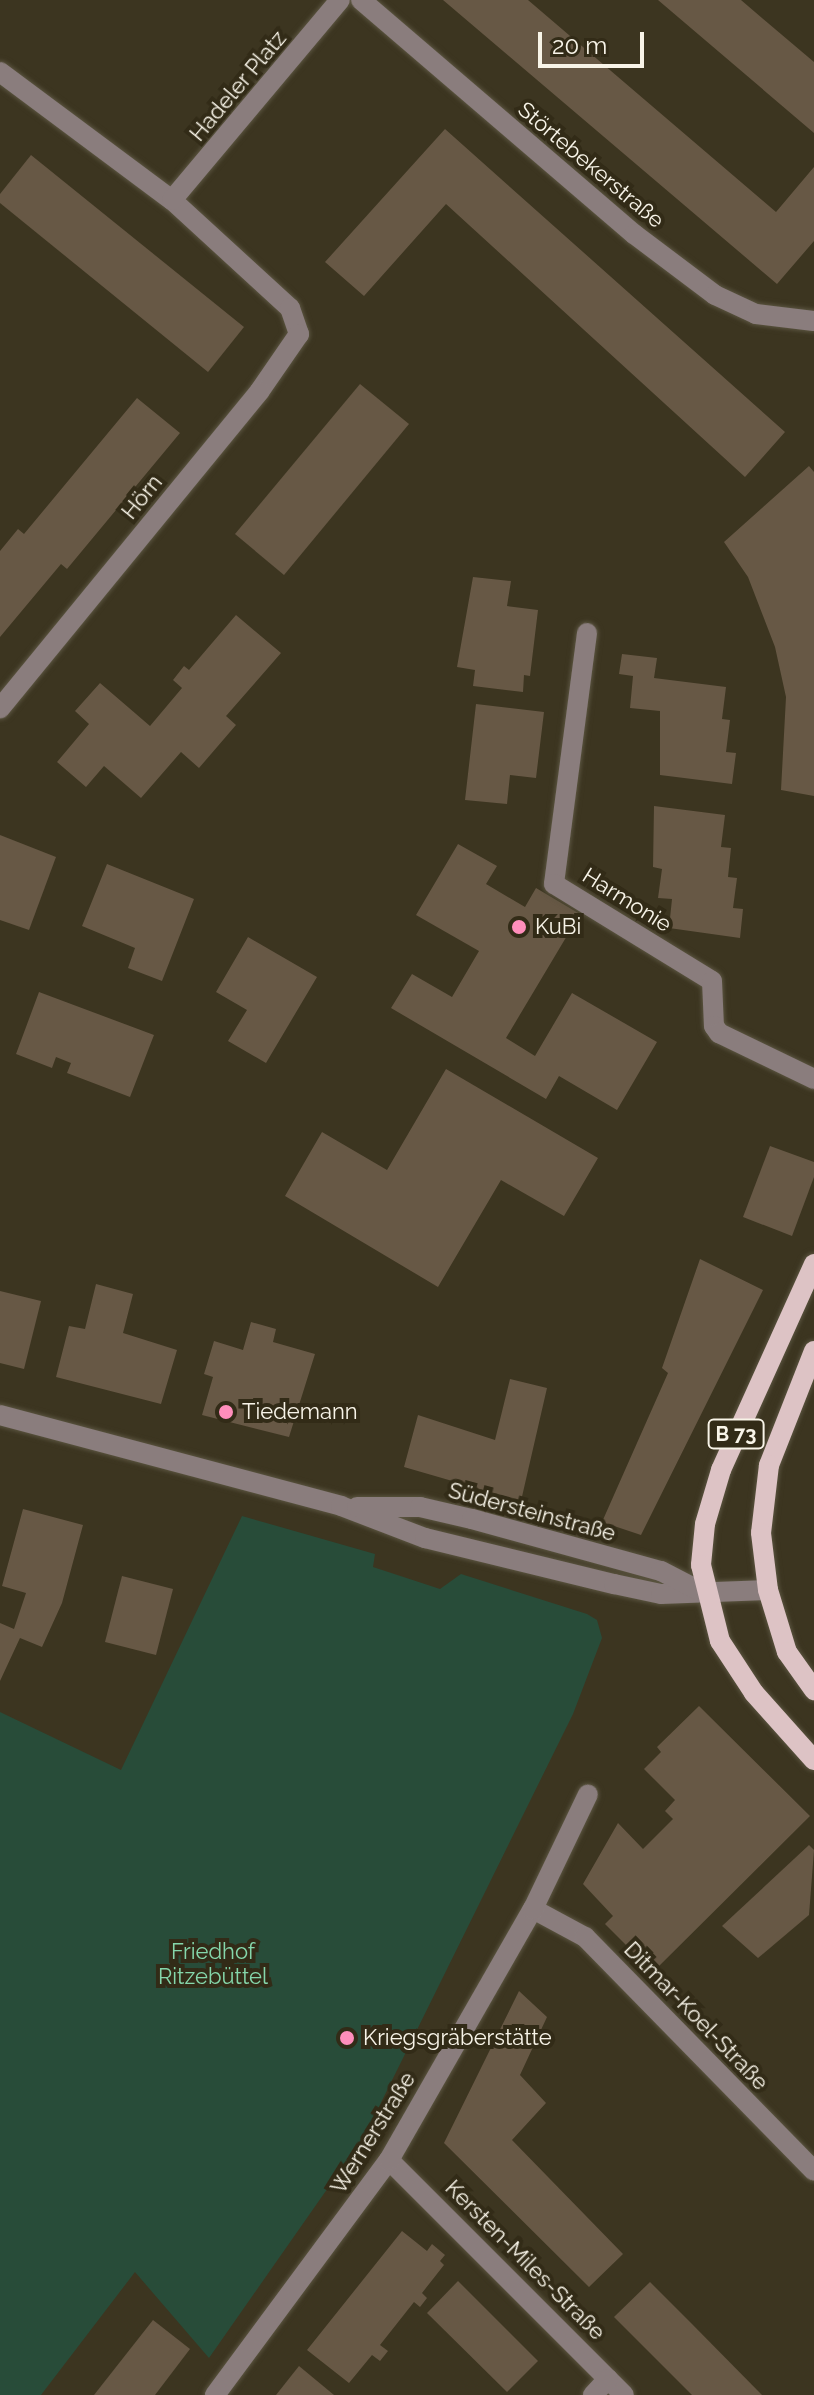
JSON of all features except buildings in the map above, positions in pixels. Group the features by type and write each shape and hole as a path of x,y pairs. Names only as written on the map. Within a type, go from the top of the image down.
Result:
{"main road":[{"name":"B 73","path":"814,1264 751,1396 710,1503 701,1565 704,1593 720,1641 754,1693 814,1760"},
{"name":"B 73","path":"814,1351 769,1465 761,1533 768,1590 787,1652 814,1690"}],"street":[{"name":"Hadeler Platz","path":"172,200 340,0"},
{"name":"Störtebekerstraße","path":"361,0 634,234 715,295 756,314 814,321"},
{"path":"0,72 172,200"},
{"name":"Hörn","path":"0,709 283,360 299,334 290,308 172,200"},
{"name":"Harmonie","path":"587,633 554,884 712,981 714,1026 719,1033 814,1079"},
{"name":"Südersteinstraße","path":"0,1415 341,1506 425,1538 614,1584 661,1594 768,1590"},
{"name":"Südersteinstraße","path":"341,1506 420,1507 472,1519 661,1571 704,1593"},
{"name":"Wernerstraße","path":"215,2395 389,2160 533,1909 588,1794"},
{"name":"Ditmar-Koel-Straße","path":"533,1909 585,1937 814,2171"},
{"name":"Kersten-Miles-Straße","path":"389,2160 624,2395"},
{"path":"593,2395 608,2379"}],"green space":[{"name":"Friedhof Ritzebüttel","path":"242,1516 375,1554 373,1567 440,1589 461,1574 587,1614 597,1620 602,1638 573,1714 365,2135 209,2358 135,2272 41,2395 0,2395 0,1712 121,1770"}],"place":[{"name":"KuBi","path":"519,927"},
{"name":"Tiedemann","path":"226,1412"},
{"name":"Kriegsgräberstätte","path":"347,2038"}]}
